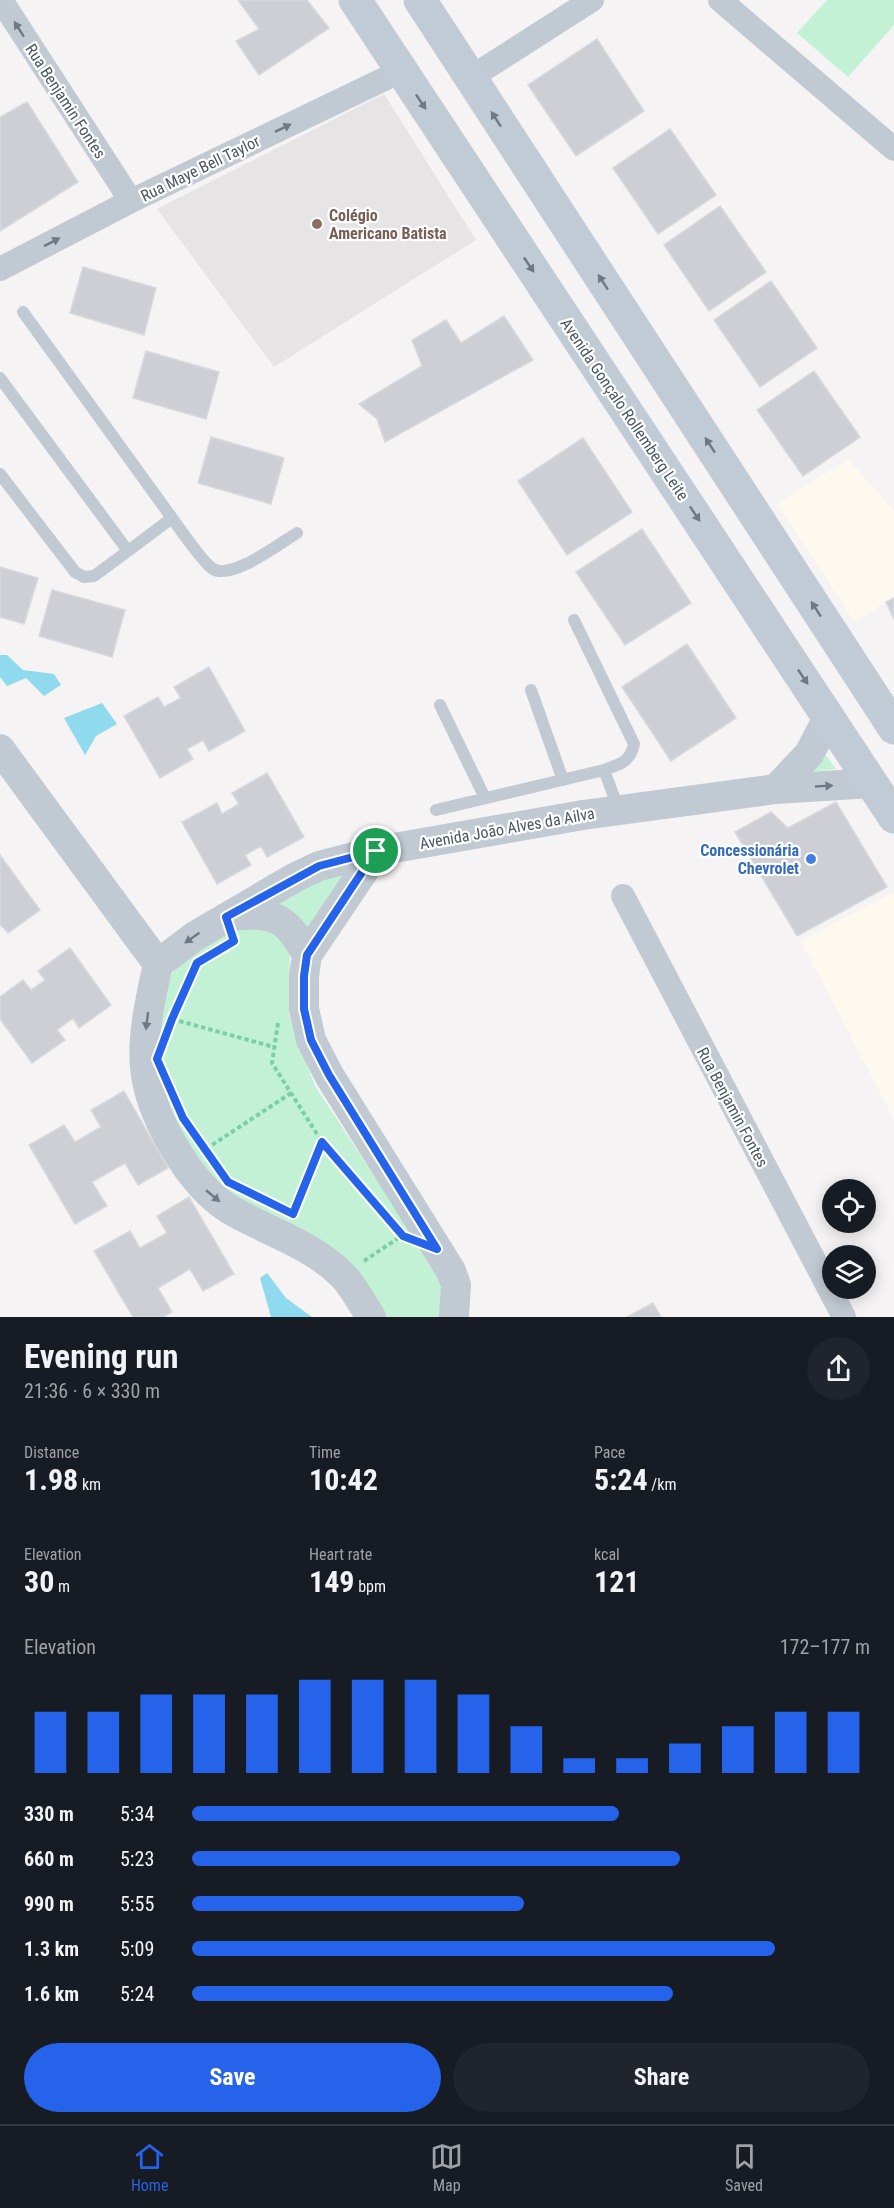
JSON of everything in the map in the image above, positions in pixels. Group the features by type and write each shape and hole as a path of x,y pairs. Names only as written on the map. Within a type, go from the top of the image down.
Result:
{"main road":[{"name":"Avenida Gonçalo Rollemberg Leite","path":"355,0 894,817"},
{"path":"420,0 894,728"}],"street":[{"name":"Rua Benjamin Fontes","path":"1,0 131,201"},
{"path":"470,78 592,0"},
{"path":"720,0 894,149"},
{"name":"Rua Maye Bell Taylor","path":"0,269 131,201 401,71"},
{"path":"776,789 809,754 829,716"},
{"path":"0,749 158,964 145,1038 145,1068 151,1096 169,1138 189,1171 209,1193 227,1207 305,1247 330,1265 346,1280 370,1315"},
{"name":"Avenida João Alves da Ailva","path":"158,964 195,936 226,917 319,866 376,851 619,810 776,789 872,783"},
{"path":"376,851 307,955 304,976 304,1009 311,1040 329,1075 451,1271 456,1285 453,1317"},
{"name":"Rua Benjamin Fontes","path":"623,896 844,1317"},
{"path":"226,917 264,914 275,918 289,927 307,955"}],"lane":[{"path":"23,312 172,518 211,568 222,572 240,567 297,533"},
{"path":"0,378 128,551"},
{"path":"0,474 75,572 84,577 94,576 172,518"},
{"path":"436,810 604,770 620,765 632,755 634,744 574,620"},
{"path":"531,690 563,780"},
{"path":"440,705 485,798"},
{"path":"604,770 619,810"}],"path":[{"path":"168,1029 197,963"},
{"path":"279,1016 272,1063 322,1142 373,1202"},
{"path":"172,1019 274,1047"},
{"path":"205,1150 291,1093"},
{"path":"200,1142 211,1158"},
{"path":"284,1209 293,1214 322,1142"},
{"path":"363,1262 403,1236 395,1227"},
{"path":"354,1256 363,1262 370,1315"}],"shaded area":[{"name":"Colégio Americano Batista","path":"384,94 476,240 274,367 157,209"},
{"path":"848,459 894,510 894,596 855,623 777,504"},
{"path":"894,892 894,1120 801,941"}],"green space":[{"path":"827,0 894,0 894,25 848,77 797,33"},
{"path":"820,747 836,769 798,773"},
{"path":"354,866 309,938 267,904"},
{"path":"252,927 278,931 290,952 289,1015 315,1086 447,1287 445,1317 383,1317 225,1194 177,1128 146,1055 171,975 197,943 227,930"}],"water":[{"path":"0,655 7,655 23,670 54,674 61,685 44,696 26,678 7,686 0,677"},
{"path":"102,703 117,724 96,736 85,755 64,718"},
{"path":"267,1273 286,1298 312,1317 271,1317 260,1278"}],"building":[{"path":"238,0 307,0 329,28 259,75 236,41 259,29"},
{"path":"597,39 644,111 576,156 528,85"},
{"path":"27,102 78,182 0,231 0,117"},
{"path":"670,129 716,195 658,234 613,168"},
{"path":"720,206 766,272 709,311 664,245"},
{"path":"83,267 156,288 144,335 70,313"},
{"path":"771,281 817,348 760,387 714,320"},
{"path":"504,316 533,360 385,442 377,419 359,404 422,366 412,340 446,320 461,343"},
{"path":"146,351 219,372 206,419 133,398"},
{"path":"814,371 860,437 803,476 757,410"},
{"path":"211,437 284,458 271,504 198,483"},
{"path":"583,438 632,512 567,555 518,481"},
{"path":"642,529 691,603 625,645 576,572"},
{"path":"0,567 38,578 24,624 0,617"},
{"path":"52,590 125,610 112,657 39,636"},
{"path":"894,598 894,619 886,602"},
{"path":"687,644 736,718 671,761 622,687"},
{"path":"209,667 245,731 209,751 203,740 187,749 193,759 160,778 124,716 158,697 164,707 181,698 174,687"},
{"path":"267,773 304,837 267,857 261,846 245,855 251,865 217,884 182,822 217,803 222,814 239,804 232,793"},
{"name":"Concessionária Chevrolet","path":"836,802 887,887 797,936 735,832 771,812 788,828"},
{"path":"0,855 40,910 8,933 0,924"},
{"path":"70,948 111,1005 79,1028 73,1018 57,1030 65,1040 32,1063 0,1019 0,997 23,980 31,990 45,980 38,971"},
{"path":"124,1091 168,1168 138,1185 125,1163 92,1182 107,1206 75,1224 29,1145 64,1125 75,1142 101,1127 91,1110"},
{"path":"189,1197 234,1274 203,1291 190,1269 158,1288 172,1312 163,1317 133,1317 94,1251 130,1231 140,1248 167,1233 157,1216"},
{"path":"653,1303 661,1317 627,1317"}],"place":[{"name":"Colégio Americano Batista","path":"317,224"},
{"name":"Concessionária Chevrolet","path":"811,859"}],"route":[{"path":"376,851 307,955 304,976 304,1009 311,1040 329,1075 437,1249 403,1236 322,1142 293,1214 228,1182 183,1118 157,1059 197,963 234,941 226,917 319,866 376,851"}]}
